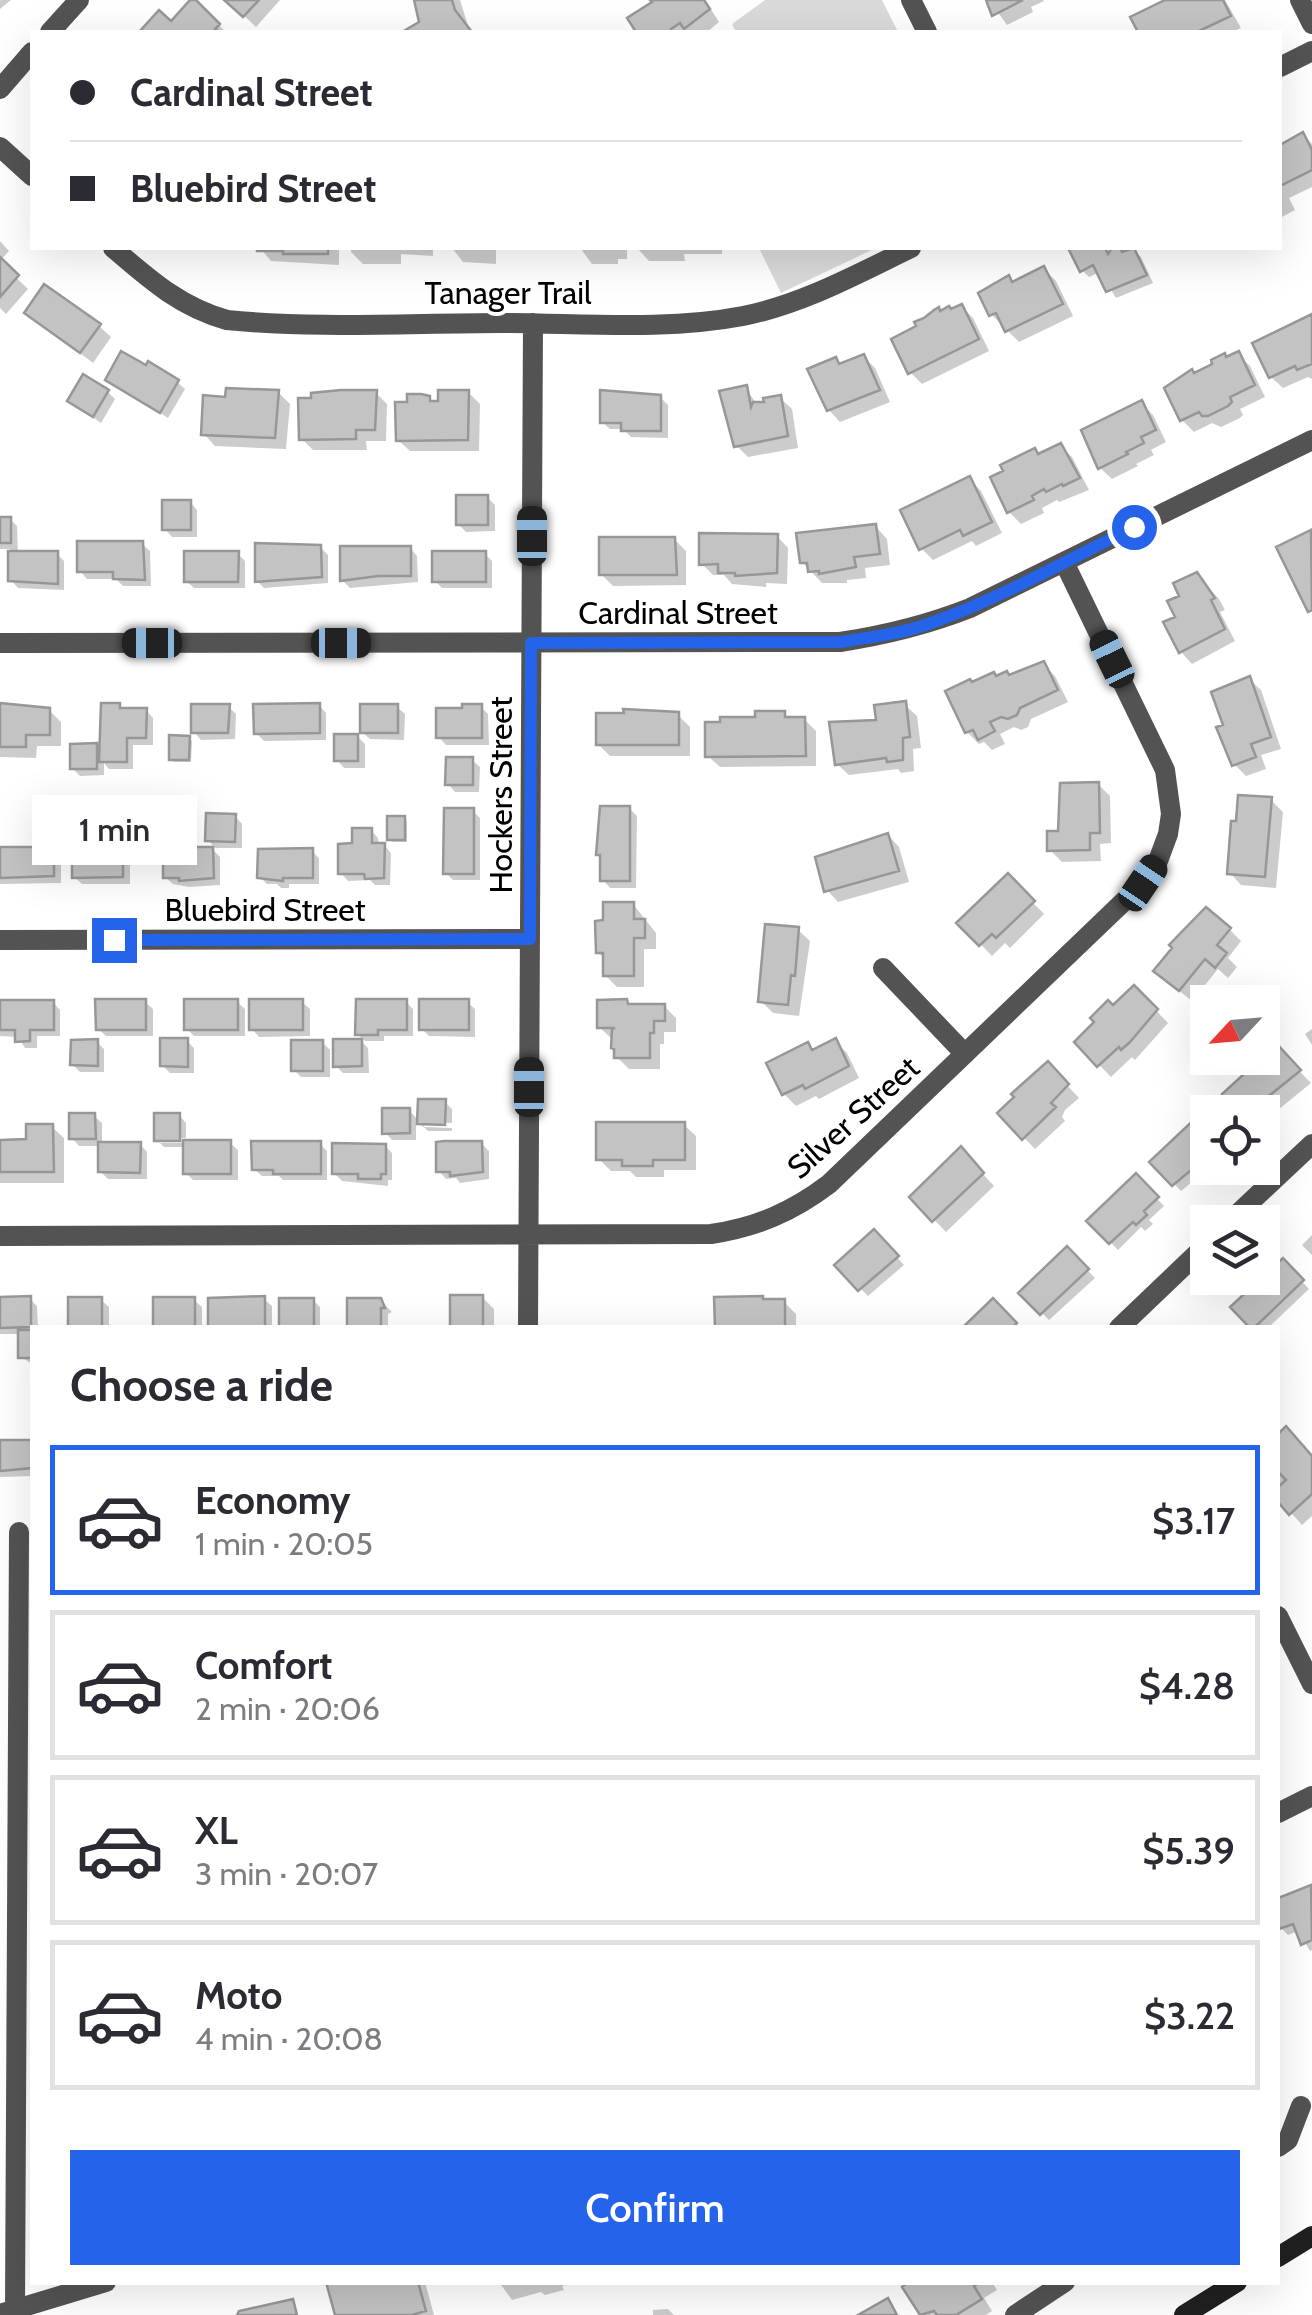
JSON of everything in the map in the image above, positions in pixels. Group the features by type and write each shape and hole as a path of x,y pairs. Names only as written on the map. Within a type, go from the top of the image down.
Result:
{"main road":[{"path":"1280,2256 1312,2236"},
{"path":"1184,2315 1231,2285"}],"street":[{"path":"52,30 79,0"},
{"path":"910,0 925,30"},
{"path":"1300,0 1312,24"},
{"path":"1282,66 1312,51"},
{"path":"0,89 30,54"},
{"path":"0,147 30,174"},
{"name":"Tanager Trail","path":"115,250 182,304 227,320 254,322 692,322 743,316 787,304 908,250"},
{"name":"Hockers Street","path":"528,1325 532,322"},
{"name":"Cardinal Street","path":"0,643 840,642 884,636 956,613 1312,440"},
{"name":"Silver Street","path":"0,1236 711,1234 771,1220 803,1203 829,1184 1143,883 1158,861 1171,814 1165,770 1064,562"},
{"name":"Bluebird Street","path":"0,940 530,939"},
{"path":"883,968 965,1054"},
{"path":"1248,1205 1312,1144"},
{"path":"1122,1325 1190,1260"},
{"path":"17,1532 25,1829 8,2312 96,2285"},
{"path":"1280,1620 1312,1684"},
{"path":"1280,1812 1312,1796"},
{"path":"1280,2146 1288,2140 1301,2106"},
{"path":"1015,2315 1061,2285"}],"shaded area":[{"path":"765,0 882,0 897,30 735,30 732,24"},
{"path":"760,250 872,250 781,293"}],"building":[{"path":"190,0 196,0 220,24 216,30 141,30 159,10 171,21"},
{"path":"224,0 259,0 243,17"},
{"path":"414,0 452,0 470,30 405,30 419,22"},
{"path":"704,0 710,9 684,29 680,23 672,30 635,30 627,18 652,2"},
{"path":"986,0 1023,0 992,16"},
{"path":"1165,0 1223,0 1231,16 1201,30 1137,30 1130,17"},
{"path":"1303,132 1312,150 1312,170 1282,185 1282,144"},
{"path":"328,250 328,254 283,254 257,251"},
{"path":"1069,250 1106,250 1108,254 1111,250 1135,250 1147,275 1106,292 1093,265 1080,272"},
{"path":"0,257 19,275 0,297"},
{"path":"1044,266 1063,304 1005,332 996,313 989,316 978,293 1009,275 1012,282"},
{"path":"44,284 101,324 80,353 24,313"},
{"path":"962,304 979,339 908,374 891,339 916,326 914,322 939,307 940,311"},
{"path":"1312,314 1312,364 1297,370 1295,366 1269,378 1252,343"},
{"path":"121,351 146,365 148,361 179,380 160,413 105,380"},
{"path":"1239,351 1255,385 1230,397 1232,402 1228,406 1208,416 1199,412 1180,421 1164,388 1192,369 1194,373 1225,353 1226,357"},
{"path":"864,354 880,390 827,411 807,369 836,357 839,364"},
{"path":"83,374 109,390 93,417 67,401"},
{"path":"747,385 751,407 753,402 764,402 763,398 781,395 788,436 734,447 719,391"},
{"path":"226,388 279,390 275,438 201,435 203,395 225,397"},
{"path":"341,390 377,390 375,430 356,430 356,439 299,440 298,398"},
{"path":"438,390 469,390 468,440 396,441 395,402 407,402 407,394 430,396 430,401 438,401"},
{"path":"600,390 661,395 661,431 621,431 621,423 600,423"},
{"path":"1142,400 1156,430 1141,437 1144,443 1128,454 1098,469 1081,430"},
{"path":"1061,443 1080,478 1046,492 1044,489 1032,496 1034,500 1007,513 990,477 1003,471 1000,465 1035,448 1038,454"},
{"path":"970,476 992,522 963,536 960,530 919,550 900,510"},
{"path":"456,495 488,495 488,525 456,525"},
{"path":"162,500 191,500 191,530 162,530"},
{"path":"0,517 11,517 11,543 0,543"},
{"path":"876,524 880,554 854,557 856,567 819,574 808,572 807,563 800,563 796,533"},
{"path":"1311,530 1312,610 1308,612 1276,547"},
{"path":"699,533 778,534 777,573 735,576 718,573 718,564 699,565"},
{"path":"599,537 675,537 677,575 599,575"},
{"path":"77,541 143,541 145,580 113,579 113,572 77,572"},
{"path":"255,543 321,545 322,577 255,582"},
{"path":"340,546 411,546 411,576 340,581"},
{"path":"8,551 58,551 58,584 8,581"},
{"path":"184,551 239,551 238,582 184,582"},
{"path":"432,551 486,551 486,582 432,582"},
{"path":"1197,572 1215,598 1211,600 1225,629 1179,653 1163,622 1175,617 1167,601 1179,596 1173,583"},
{"path":"1044,661 1058,690 1020,708 1017,715 990,722 995,731 978,740 973,730 965,733 945,691 970,679 972,682 994,672 996,676 1007,671 1009,675"},
{"path":"1250,676 1271,737 1251,744 1256,757 1232,766 1216,727 1223,725 1211,692"},
{"path":"906,701 910,737 903,738 903,760 887,762 886,758 835,765 829,722 876,720 874,705"},
{"path":"0,703 50,708 50,735 26,735 26,747 0,747"},
{"path":"101,703 147,708 146,738 127,738 127,762 99,762"},
{"path":"320,703 320,733 254,734 253,704"},
{"path":"191,704 230,704 228,733 191,733"},
{"path":"360,704 398,704 398,733 360,733"},
{"path":"462,704 482,704 482,738 436,738 436,708 462,708"},
{"path":"623,709 679,712 679,745 596,745 596,713 624,713"},
{"path":"755,711 785,711 785,717 805,717 806,756 705,757 705,722 720,722 720,717 755,717"},
{"path":"334,734 358,734 358,761 334,761"},
{"path":"169,735 190,736 189,760 169,760"},
{"path":"97,743 97,769 70,769 70,744"},
{"path":"446,757 473,757 473,785 445,785"},
{"path":"1099,782 1100,833 1090,833 1090,850 1047,851 1047,831 1058,831 1060,783"},
{"path":"1238,795 1272,797 1265,877 1227,874 1231,821 1236,821"},
{"path":"600,806 630,806 630,881 600,881 600,855 596,855"},
{"path":"444,808 474,808 474,874 443,874"},
{"path":"206,813 236,814 235,842 205,841"},
{"path":"114,816 152,817 152,844 114,843"},
{"path":"387,816 405,816 405,840 387,840"},
{"path":"352,828 372,828 372,843 385,843 384,878 338,874 338,844 352,843"},
{"path":"888,833 899,871 824,892 815,857"},
{"path":"0,847 54,847 54,876 0,878"},
{"path":"72,847 123,847 123,877 72,878"},
{"path":"163,847 213,847 214,878 163,878"},
{"path":"313,848 313,878 257,878 258,849"},
{"path":"1008,873 1035,901 996,938 992,934 979,946 956,923"},
{"path":"603,902 634,902 634,919 645,919 645,938 634,938 634,976 603,976 603,953 596,953 595,921 603,920"},
{"path":"1206,907 1231,928 1217,945 1227,953 1215,968 1205,959 1179,991 1153,971 1172,948 1169,945"},
{"path":"765,924 799,927 788,1005 758,1002"},
{"path":"1134,985 1158,1009 1130,1042 1097,1067 1074,1042 1108,1000 1113,1005"},
{"path":"95,999 146,999 146,1030 96,1030"},
{"path":"184,999 238,999 238,1030 184,1030"},
{"path":"249,999 303,999 303,1030 249,1030"},
{"path":"356,999 407,999 407,1030 355,1035"},
{"path":"419,999 469,999 469,1030 419,1030"},
{"path":"627,999 628,1004 665,1004 665,1021 654,1021 654,1033 650,1033 650,1058 614,1058 611,1048 615,1028 597,1028 597,1000"},
{"path":"0,1000 54,1000 54,1030 30,1030 30,1041 15,1042 15,1030 0,1030"},
{"path":"160,1038 188,1038 188,1067 160,1066"},
{"path":"836,1038 849,1066 805,1089 803,1085 782,1095 766,1063 808,1042 812,1050"},
{"path":"98,1039 98,1066 70,1065 71,1040"},
{"path":"333,1039 362,1039 362,1066 333,1067"},
{"path":"291,1040 323,1040 323,1071 291,1071"},
{"path":"1280,1047 1301,1070 1270,1095 1222,1094 1243,1075 1280,1075"},
{"path":"1048,1061 1069,1084 1051,1103 1056,1107 1022,1140 997,1113 1014,1097 1011,1094"},
{"path":"418,1099 446,1099 445,1125 417,1124"},
{"path":"382,1108 410,1108 410,1133 382,1134"},
{"path":"69,1113 95,1113 96,1139 69,1139"},
{"path":"154,1113 180,1113 180,1141 154,1141"},
{"path":"596,1122 685,1122 685,1160 653,1160 653,1166 622,1166 622,1160 596,1160"},
{"path":"1190,1123 1190,1171 1172,1186 1149,1162"},
{"path":"26,1124 53,1124 54,1172 0,1172 0,1140 26,1139"},
{"path":"183,1140 231,1140 231,1174 183,1174"},
{"path":"251,1141 321,1141 321,1174 252,1170"},
{"path":"482,1141 483,1172 450,1176 450,1172 436,1172 436,1142"},
{"path":"98,1142 141,1142 140,1173 98,1172"},
{"path":"332,1143 386,1144 386,1174 381,1174 381,1179 358,1179 358,1174 332,1174"},
{"path":"961,1146 984,1173 932,1222 909,1197"},
{"path":"1136,1173 1159,1197 1144,1211 1147,1215 1109,1244 1086,1221"},
{"path":"874,1229 899,1256 858,1291 834,1265"},
{"path":"1067,1246 1089,1269 1040,1315 1018,1293"},
{"path":"1283,1258 1304,1280 1257,1325 1247,1325 1230,1307 1243,1295 1280,1295"},
{"path":"450,1295 483,1295 483,1325 450,1325"},
{"path":"31,1296 30,1327 0,1328 0,1297"},
{"path":"265,1296 265,1325 208,1325 208,1298"},
{"path":"68,1297 102,1297 102,1325 68,1325"},
{"path":"153,1297 195,1297 195,1325 153,1325"},
{"path":"714,1297 785,1299 785,1325 715,1325"},
{"path":"279,1298 314,1298 314,1325 279,1325"},
{"path":"347,1298 381,1298 385,1308 381,1308 381,1325 347,1325"},
{"path":"993,1298 1017,1323 1015,1325 965,1325"},
{"path":"18,1330 30,1330 30,1358 18,1358"},
{"path":"1286,1426 1312,1456 1312,1494 1289,1515 1280,1504 1280,1485 1286,1480 1280,1474 1280,1432"},
{"path":"0,1440 30,1440 30,1468 0,1471"},
{"path":"1311,1885 1312,1940 1301,1945 1293,1924 1280,1929 1280,1897"},
{"path":"327,2285 419,2285 426,2311 412,2315 335,2315"},
{"path":"976,2285 982,2299 956,2315 937,2315 934,2311 920,2315 902,2287"},
{"path":"888,2298 897,2315 858,2315"},
{"path":"293,2299 297,2315 237,2315 239,2311"}],"route":[{"path":"114,940 530,939 531,643 840,642 884,636 970,608 1134,527"}]}
